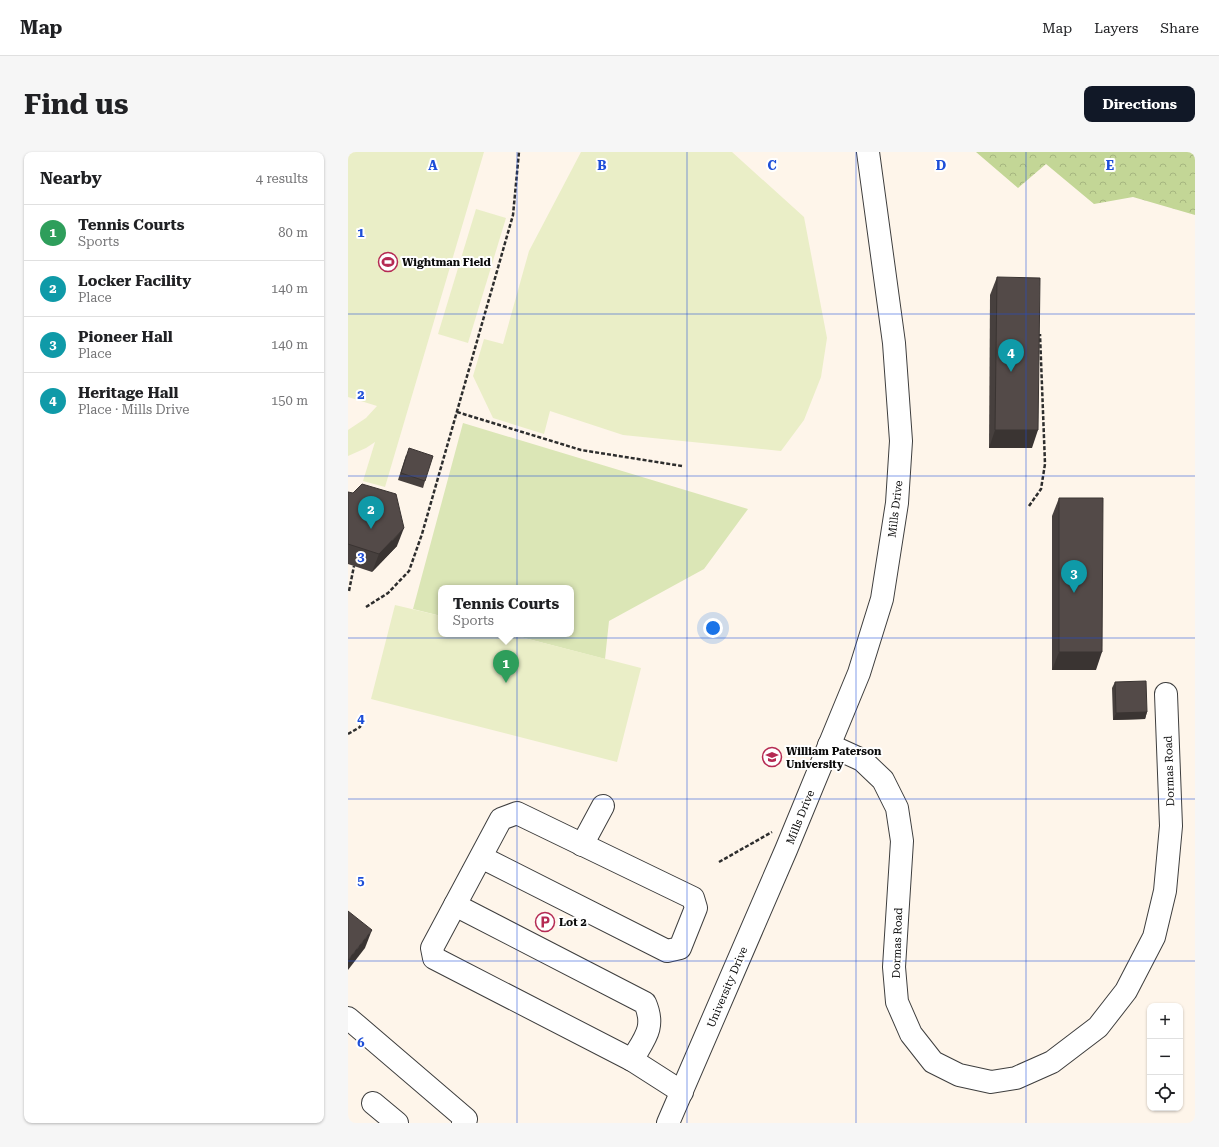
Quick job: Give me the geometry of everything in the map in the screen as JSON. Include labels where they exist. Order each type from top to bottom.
[{"type":"street","name":"Mills Drive","points":[[786,850],[859,673],[882,599],[897,504],[901,441],[894,343],[868,152]]},
{"type":"street","name":"Dormas Road","points":[[829,745],[862,760],[883,780],[898,808],[902,841],[894,967],[898,1002],[911,1034],[933,1062],[959,1075],[991,1082],[1016,1078],[1052,1062],[1098,1027],[1126,992],[1154,937],[1165,891],[1171,826],[1166,694]]},
{"type":"street","points":[[582,845],[603,806]]},
{"type":"street","points":[[481,857],[667,952],[680,948],[696,908],[693,898],[517,813],[501,819],[432,948],[434,958],[632,1060],[682,1092]]},
{"type":"street","name":"University Drive","points":[[668,1123],[786,850]]},
{"type":"street","points":[[455,905],[646,1003],[650,1013],[650,1027],[632,1060]]},
{"type":"street","points":[[348,1018],[466,1119],[463,1123]]},
{"type":"street","points":[[373,1103],[397,1123]]},
{"type":"path","points":[[366,607],[388,593],[409,571],[422,534],[513,215],[519,152]]},
{"type":"path","points":[[1028,506],[1041,490],[1045,464],[1040,334]]},
{"type":"path","points":[[457,412],[581,450],[682,466]]},
{"type":"path","points":[[349,591],[354,566]]},
{"type":"path","points":[[348,734],[360,727],[362,715]]},
{"type":"path","points":[[718,862],[800,817]]},
{"type":"green space","name":"Wightman Field","points":[[348,152],[484,152],[385,487],[363,481],[375,442],[348,456],[348,430],[366,418],[377,406],[348,397]]},
{"type":"green space","points":[[581,152],[732,152],[804,217],[827,338],[821,377],[804,420],[781,451],[623,435],[550,411],[544,434],[493,418],[473,376],[484,339],[503,344],[529,251]]},
{"type":"green space","points":[[976,152],[1195,152],[1195,215],[1133,197],[1094,204],[1046,164],[1018,188]]},
{"type":"green space","points":[[476,209],[506,218],[468,343],[438,334]]},
{"type":"green space","points":[[463,423],[748,509],[704,569],[609,621],[605,659],[521,637],[574,637],[574,585],[438,585],[438,615],[413,609]]},
{"type":"green space","points":[[395,605],[438,615],[438,637],[521,637],[641,668],[617,762],[371,699]]},
{"type":"building","points":[[997,277],[1040,278],[1038,430],[995,430]]},
{"type":"building","points":[[409,448],[433,456],[425,481],[401,473]]},
{"type":"building","points":[[362,484],[396,494],[404,528],[379,554],[348,544],[348,492],[353,493]]},
{"type":"building","points":[[1059,498],[1103,498],[1102,652],[1059,652]]},
{"type":"building","points":[[1146,681],[1147,712],[1116,713],[1115,682]]},
{"type":"building","points":[[348,911],[372,930],[348,960]]},
{"type":"place","name":"Wightman Field","points":[[388,262]]},
{"type":"place","name":"Heritage Hall","points":[[1011,372]]},
{"type":"place","name":"Locker Facility","points":[[371,529]]},
{"type":"place","name":"Pioneer Hall","points":[[1074,593]]},
{"type":"place","name":"Tennis Courts","points":[[506,683]]},
{"type":"place","name":"William Paterson University","points":[[772,757]]},
{"type":"place","name":"Lot 2","points":[[545,922]]}]
